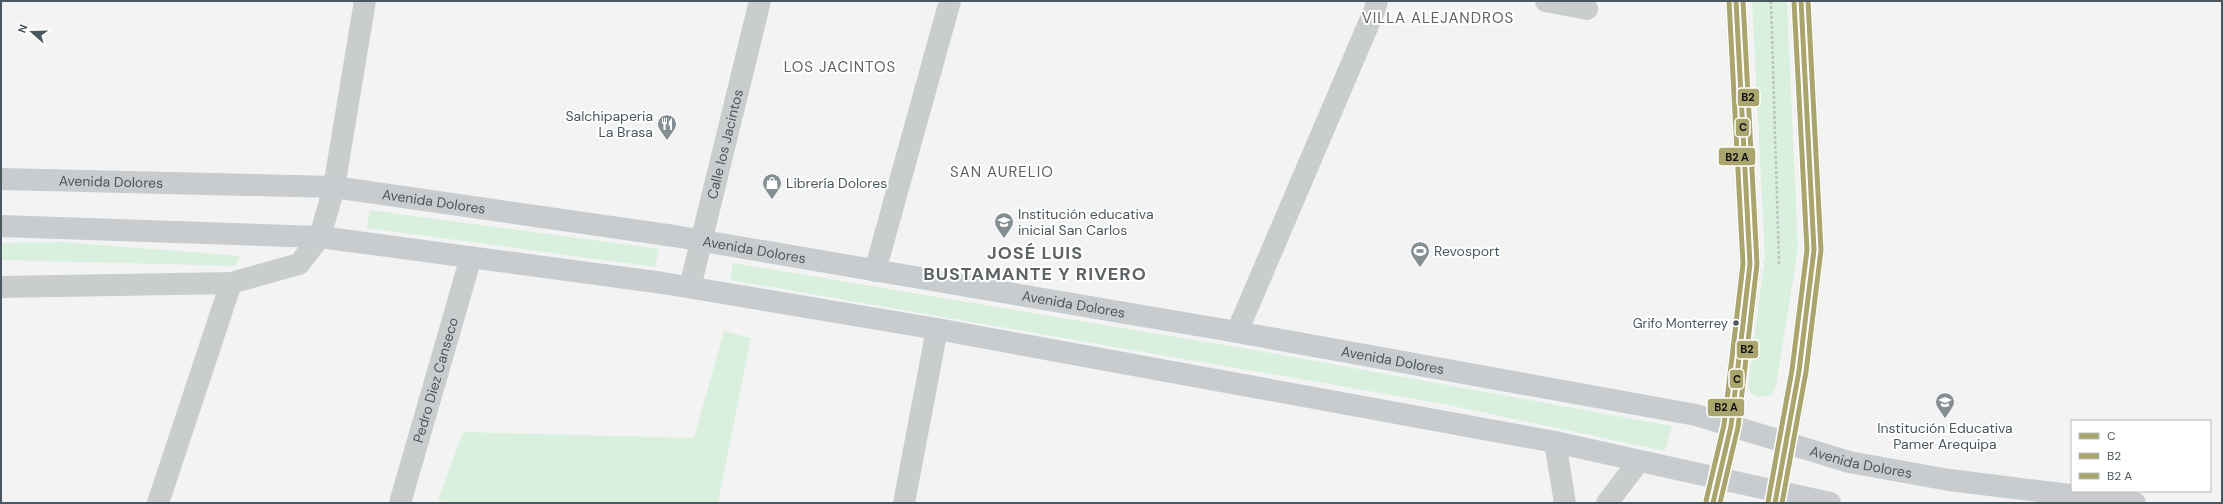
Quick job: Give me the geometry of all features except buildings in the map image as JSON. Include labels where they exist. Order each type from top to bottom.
[{"type":"main road","points":[[1713,503],[1731,426],[1750,264],[1736,1]]},
{"type":"main road","points":[[1776,497],[1798,371],[1814,250],[1801,1]]},
{"type":"main road","name":"Avenida Dolores","points":[[1,179],[334,187],[700,241],[1237,332],[1696,415],[1849,462],[1949,480],[2135,503]]},
{"type":"main road","points":[[1,226],[320,237],[690,287],[937,329],[1555,442],[1719,477],[1776,497],[1830,503]]},
{"type":"street","points":[[1,287],[231,284],[299,264],[320,237],[334,187],[365,1]]},
{"type":"street","name":"Calle los Jacintos","points":[[690,287],[700,241],[760,1]]},
{"type":"street","points":[[875,271],[950,1]]},
{"type":"street","points":[[1237,332],[1376,9],[1377,1]]},
{"type":"street","points":[[1546,1],[1587,9]]},
{"type":"street","name":"Pedro Diez Canseco","points":[[401,503],[471,257]]},
{"type":"street","points":[[158,503],[231,284]]},
{"type":"street","points":[[904,503],[937,329]]},
{"type":"street","points":[[1555,442],[1565,503]]},
{"type":"street","points":[[1607,503],[1639,461]]},
{"type":"green space","points":[[1752,1],[1787,1],[1798,249],[1776,386],[1772,395],[1760,397],[1750,393],[1748,385],[1765,257]]},
{"type":"green space","points":[[370,210],[659,249],[655,267],[367,228]]},
{"type":"green space","points":[[63,242],[240,256],[236,266],[1,260],[1,243]]},
{"type":"green space","points":[[733,263],[1260,351],[1672,426],[1665,451],[1444,404],[730,280]]},
{"type":"green space","points":[[724,331],[751,338],[718,503],[456,503],[438,500],[463,432],[694,438]]},
{"type":"transit line","points":[[1706,501],[1724,425],[1743,264],[1729,1]]},
{"type":"transit line","name":"C","points":[[1713,503],[1731,426],[1750,264],[1736,1]]},
{"type":"transit line","name":"B2","points":[[1720,503],[1738,427],[1757,264],[1743,1]]},
{"type":"transit line","points":[[1768,502],[1792,370],[1807,250],[1794,1]]},
{"type":"transit line","name":"C","points":[[1775,503],[1799,371],[1814,250],[1801,1]]},
{"type":"transit line","name":"B2","points":[[1782,503],[1806,372],[1821,250],[1808,1]]},
{"type":"place","name":"Salchipaperia La Brasa","points":[[667,141]]},
{"type":"place","name":"Librería Dolores","points":[[772,200]]},
{"type":"place","name":"Institución educativa inicial San Carlos","points":[[1004,239]]},
{"type":"place","name":"Revosport","points":[[1420,268]]},
{"type":"place","name":"Grifo Monterrey","points":[[1736,323]]},
{"type":"place","name":"Institución Educativa Pamer Arequipa","points":[[1945,419]]},
{"type":"district","name":"VILLA ALEJANDROS","points":[[1438,18]]},
{"type":"district","name":"LOS JACINTOS","points":[[840,67]]},
{"type":"district","name":"SAN AURELIO","points":[[1002,172]]},
{"type":"district","name":"JOSÉ LUIS BUSTAMANTE Y RIVERO","points":[[1035,263]]}]
